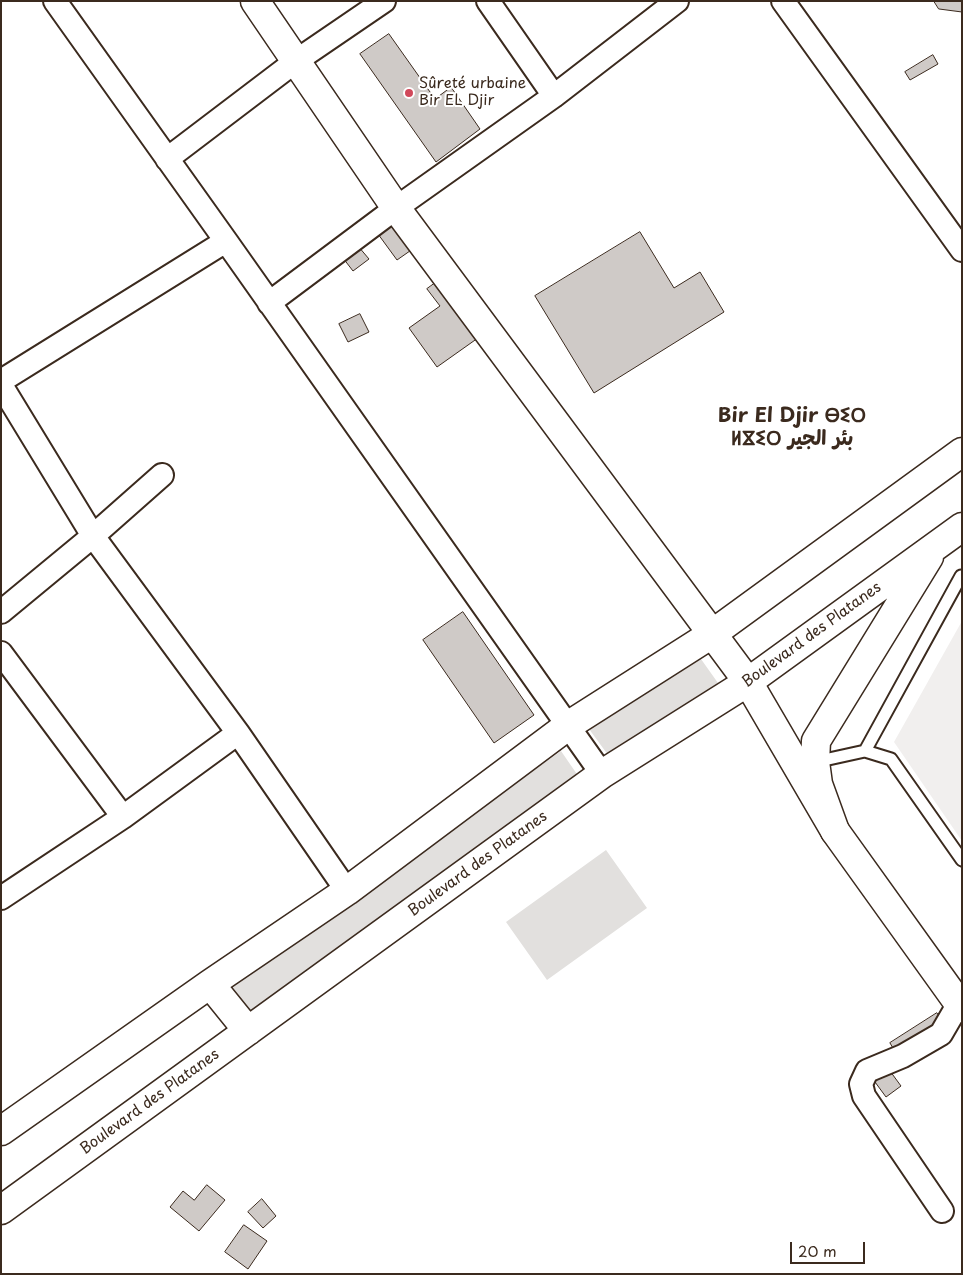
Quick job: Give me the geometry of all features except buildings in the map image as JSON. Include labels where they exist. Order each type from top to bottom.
[{"type":"main road","points":[[255,1],[396,208],[748,682],[835,831],[960,1005]]},
{"type":"main road","points":[[1,1131],[210,984],[347,891],[569,725],[712,634],[962,452]]},
{"type":"main road","name":"Boulevard des Platanes","points":[[1,1210],[602,774],[748,682],[962,527]]},
{"type":"main road","points":[[835,831],[818,784],[815,762],[816,741],[936,546]]},
{"type":"main road","points":[[210,984],[248,1031]]},
{"type":"street","points":[[55,1],[602,774]]},
{"type":"street","points":[[167,159],[296,60],[384,1]]},
{"type":"street","points":[[488,1],[554,96]]},
{"type":"street","points":[[269,303],[396,208],[554,96],[677,1]]},
{"type":"street","points":[[783,1],[962,250]]},
{"type":"street","points":[[226,241],[1,383],[93,536],[238,733],[347,891]]},
{"type":"street","points":[[1,612],[93,536],[162,475]]},
{"type":"street","points":[[1,653],[122,817]]},
{"type":"street","points":[[2,895],[122,817],[238,733]]},
{"type":"street","points":[[942,1211],[864,1096],[861,1084],[867,1071],[903,1056],[940,1034],[960,1005]]},
{"type":"lane","points":[[865,751],[960,576]]},
{"type":"lane","points":[[815,762],[865,751],[892,758],[962,860]]},
{"type":"shaded area","points":[[962,621],[962,841],[894,742]]},
{"type":"shaded area","points":[[696,652],[718,683],[611,759],[589,729]]},
{"type":"shaded area","points":[[561,751],[581,780],[248,1015],[228,987]]},
{"type":"shaded area","points":[[606,850],[647,908],[547,980],[506,922]]},
{"type":"place","name":"Sûreté urbaine Bir EL Djir","points":[[409,93]]},
{"type":"district","name":"Bir El Djir ⴱⵉⵔ ⵍⴵⵉⵔ بئر الجير","points":[[792,428]]}]
